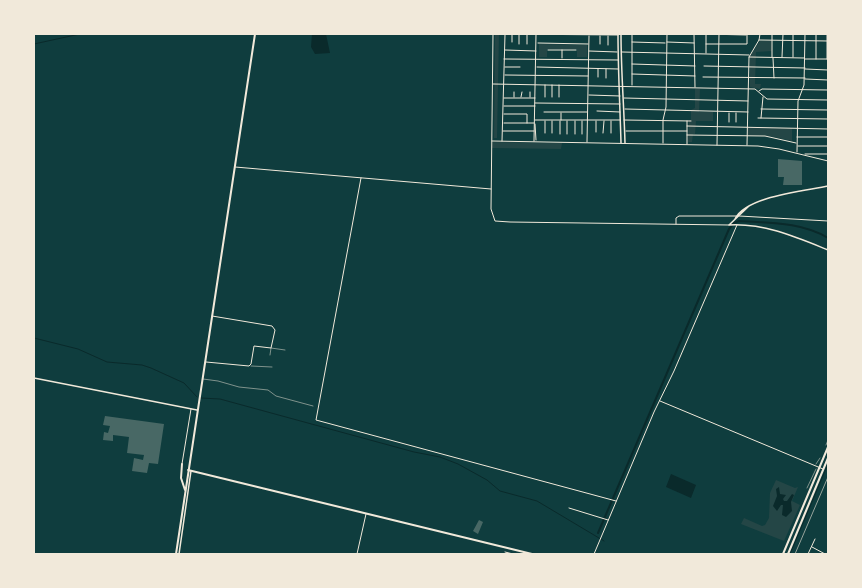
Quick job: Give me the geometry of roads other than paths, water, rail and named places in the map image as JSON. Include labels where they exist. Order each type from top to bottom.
[{"type":"main road","points":[[176,554],[185,490],[190,470],[204,362],[255,34]]},
{"type":"main road","points":[[783,554],[828,447]]},
{"type":"main road","points":[[788,554],[828,458]]},
{"type":"main road","points":[[182,464],[181,478],[185,490]]},
{"type":"main road","points":[[190,470],[532,554]]},
{"type":"street","points":[[493,34],[491,212],[496,222],[757,226],[783,232],[828,250]]},
{"type":"street","points":[[502,141],[504,106],[504,34],[618,35],[621,143]]},
{"type":"street","points":[[512,34],[512,42]]},
{"type":"street","points":[[519,34],[519,44]]},
{"type":"street","points":[[527,34],[527,44]]},
{"type":"street","points":[[536,34],[536,142]]},
{"type":"street","points":[[621,34],[621,74],[624,98],[625,143]]},
{"type":"street","points":[[632,34],[632,87]]},
{"type":"street","points":[[663,143],[663,120],[666,110],[667,34]]},
{"type":"street","points":[[694,34],[695,88]]},
{"type":"street","points":[[706,44],[747,44],[747,34],[706,34],[706,44],[706,54]]},
{"type":"street","points":[[717,145],[719,34]]},
{"type":"street","points":[[747,146],[749,56],[759,40],[760,34]]},
{"type":"street","points":[[772,34],[774,78]]},
{"type":"street","points":[[782,58],[783,34]]},
{"type":"street","points":[[793,34],[793,58]]},
{"type":"street","points":[[797,153],[799,99],[803,90],[805,69],[805,34]]},
{"type":"street","points":[[816,34],[816,59]]},
{"type":"street","points":[[621,52],[827,59],[827,34]]},
{"type":"street","points":[[587,142],[589,35]]},
{"type":"street","points":[[600,35],[600,44]]},
{"type":"street","points":[[608,35],[608,45]]},
{"type":"street","points":[[759,40],[828,41]]},
{"type":"street","points":[[632,42],[694,43]]},
{"type":"street","points":[[536,43],[589,44]]},
{"type":"street","points":[[504,50],[536,51]]},
{"type":"street","points":[[548,50],[576,50]]},
{"type":"street","points":[[562,50],[562,59]]},
{"type":"street","points":[[589,51],[618,52]]},
{"type":"street","points":[[504,58],[618,60]]},
{"type":"street","points":[[632,64],[695,66]]},
{"type":"street","points":[[704,66],[828,70]]},
{"type":"street","points":[[504,67],[520,67]]},
{"type":"street","points":[[536,67],[618,69]]},
{"type":"street","points":[[598,68],[598,77]]},
{"type":"street","points":[[606,68],[606,78]]},
{"type":"street","points":[[632,74],[695,76]]},
{"type":"street","points":[[504,75],[588,76]]},
{"type":"street","points":[[703,77],[828,80]]},
{"type":"street","points":[[492,84],[755,89],[767,99],[828,100]]},
{"type":"street","points":[[545,85],[545,97]]},
{"type":"street","points":[[552,85],[552,97]]},
{"type":"street","points":[[559,85],[559,97]]},
{"type":"street","points":[[759,92],[761,89],[828,90]]},
{"type":"street","points":[[514,92],[514,98]]},
{"type":"street","points":[[521,98],[522,92]]},
{"type":"street","points":[[530,92],[530,98]]},
{"type":"street","points":[[588,96],[620,96]]},
{"type":"street","points":[[764,97],[759,118],[828,119]]},
{"type":"street","points":[[504,98],[536,98]]},
{"type":"street","points":[[624,98],[748,101]]},
{"type":"street","points":[[535,104],[620,104]]},
{"type":"street","points":[[504,106],[535,106]]},
{"type":"street","points":[[624,109],[748,112]]},
{"type":"street","points":[[760,109],[828,110]]},
{"type":"street","points":[[544,112],[588,112]]},
{"type":"street","points":[[560,134],[561,112]]},
{"type":"street","points":[[597,112],[620,112]]},
{"type":"street","points":[[729,112],[729,122]]},
{"type":"street","points":[[736,112],[736,122]]},
{"type":"street","points":[[503,114],[527,114],[527,123]]},
{"type":"street","points":[[535,120],[621,120]]},
{"type":"street","points":[[545,120],[545,133]]},
{"type":"street","points":[[552,120],[552,133]]},
{"type":"street","points":[[567,134],[568,120]]},
{"type":"street","points":[[596,120],[596,132]]},
{"type":"street","points":[[603,133],[604,120]]},
{"type":"street","points":[[611,120],[611,133]]},
{"type":"street","points":[[624,120],[691,121]]},
{"type":"street","points":[[575,121],[575,134]]},
{"type":"street","points":[[582,121],[582,134]]},
{"type":"street","points":[[687,121],[687,144]]},
{"type":"street","points":[[503,122],[535,123]]},
{"type":"street","points":[[534,142],[535,123]]},
{"type":"street","points":[[687,126],[828,128]]},
{"type":"street","points":[[502,131],[534,131]]},
{"type":"street","points":[[625,131],[687,131]]},
{"type":"street","points":[[687,135],[765,136],[797,143]]},
{"type":"street","points":[[797,137],[828,137]]},
{"type":"street","points":[[492,141],[663,143],[767,147],[828,160]]},
{"type":"street","points":[[797,146],[828,146]]},
{"type":"street","points":[[804,155],[828,154]]},
{"type":"street","points":[[234,167],[491,188]]},
{"type":"street","points":[[361,178],[316,420],[616,501]]},
{"type":"street","points":[[735,219],[736,216],[750,205],[759,201],[828,186]]},
{"type":"street","points":[[730,225],[750,205]]},
{"type":"street","points":[[676,224],[676,218],[679,216],[740,216],[828,221]]},
{"type":"street","points":[[594,554],[601,541],[616,501],[737,225]]},
{"type":"street","points":[[204,362],[250,366],[254,345],[271,348],[275,330],[273,327],[211,316]]},
{"type":"street","points":[[34,378],[197,410]]},
{"type":"street","points":[[660,400],[823,469]]},
{"type":"street","points":[[182,464],[191,409]]},
{"type":"street","points":[[179,554],[190,470]]},
{"type":"street","points":[[569,508],[608,520]]},
{"type":"street","points":[[357,554],[366,513]]},
{"type":"street","points":[[808,554],[815,539]]},
{"type":"street","points":[[811,547],[825,554]]},
{"type":"street","points":[[505,552],[513,554]]},
{"type":"lane","points":[[270,355],[271,348],[285,350]]},
{"type":"lane","points":[[250,366],[272,367]]},
{"type":"lane","points":[[202,379],[218,381],[239,387],[268,390],[276,396],[313,406]]},
{"type":"waterway","points":[[34,44],[80,34]]},
{"type":"waterway","points":[[598,533],[729,229],[734,223],[739,221],[785,224],[807,229],[828,238]]},
{"type":"waterway","points":[[34,338],[78,349],[107,362],[142,365],[151,368],[184,383],[197,397]]},
{"type":"waterway","points":[[201,398],[220,399],[414,452],[440,457],[458,464],[487,480],[500,491],[537,501],[604,541]]},
{"type":"waterway","points":[[790,554],[828,464]]},
{"type":"railway","points":[[795,554],[828,477]]}]
